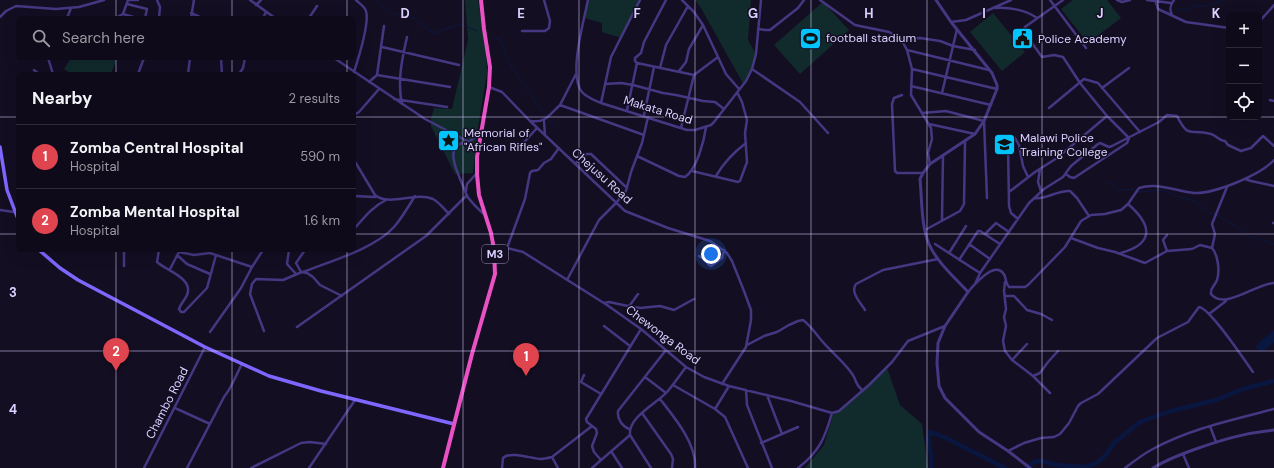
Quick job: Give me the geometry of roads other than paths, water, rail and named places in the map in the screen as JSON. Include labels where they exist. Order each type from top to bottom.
[{"type":"highway","name":"M3","points":[[443,468],[472,354],[493,282],[495,265],[491,233],[479,195],[477,174],[477,157],[489,87],[490,61],[485,37],[481,0]]},
{"type":"main road","points":[[0,147],[6,190],[16,216]]},
{"type":"main road","points":[[42,252],[60,268],[78,280],[205,347],[269,376],[291,384],[454,424]]},
{"type":"street","points":[[0,17],[6,11],[16,6],[56,9],[71,8],[104,0]]},
{"type":"street","points":[[119,16],[123,14],[128,0],[138,0]]},
{"type":"street","points":[[157,0],[160,7],[159,16]]},
{"type":"street","points":[[191,16],[194,0]]},
{"type":"street","points":[[250,0],[272,16]]},
{"type":"street","points":[[256,5],[261,0]]},
{"type":"street","points":[[340,60],[354,72],[365,29],[367,13],[356,0]]},
{"type":"street","points":[[522,31],[545,31],[549,28],[550,21],[544,0]]},
{"type":"street","name":"Makata Road","points":[[588,0],[576,61],[578,86],[582,93],[601,102],[648,116],[690,131],[706,127],[714,122],[746,81],[752,69],[756,54],[761,0]]},
{"type":"street","points":[[601,102],[611,57],[640,0]]},
{"type":"street","points":[[627,110],[637,63],[635,58],[641,53],[644,42],[666,0]]},
{"type":"street","points":[[682,0],[703,25],[726,74],[738,91],[747,116],[747,162],[740,181],[738,182],[692,171]]},
{"type":"street","points":[[758,29],[770,30],[798,8],[804,0]]},
{"type":"street","points":[[820,0],[855,25],[889,32],[901,39],[907,50],[912,69],[910,92],[912,99],[929,124],[930,128],[932,139],[928,153],[930,164]]},
{"type":"street","points":[[936,0],[951,22],[992,73],[997,85],[997,89],[984,121],[975,134],[930,164],[920,179],[925,230],[928,244],[938,258],[968,292]]},
{"type":"street","points":[[951,22],[966,20],[1011,0]]},
{"type":"street","points":[[1050,0],[1086,48]]},
{"type":"street","points":[[1063,0],[1025,27],[1024,32],[1042,57],[1054,55],[1063,57],[1080,83],[1107,116],[1129,138]]},
{"type":"street","points":[[1117,0],[1122,2],[1130,0]]},
{"type":"street","points":[[1147,0],[1171,3]]},
{"type":"street","points":[[1172,16],[1170,10],[1171,3],[1174,0]]},
{"type":"street","points":[[1156,2],[1158,9],[1186,22],[1226,28]]},
{"type":"street","points":[[127,4],[147,9],[146,16]]},
{"type":"street","points":[[1262,19],[1274,5]]},
{"type":"street","points":[[310,16],[317,6]]},
{"type":"street","points":[[660,68],[665,47],[688,6]]},
{"type":"street","points":[[68,16],[71,8]]},
{"type":"street","points":[[993,8],[1009,8],[1037,18]]},
{"type":"street","points":[[264,16],[266,12]]},
{"type":"street","points":[[192,13],[198,16]]},
{"type":"street","points":[[123,14],[130,16]]},
{"type":"street","points":[[679,71],[686,61],[689,49],[703,25]]},
{"type":"street","points":[[369,82],[377,75],[384,26]]},
{"type":"street","points":[[942,93],[957,28]]},
{"type":"street","points":[[402,104],[400,79],[407,37]]},
{"type":"street","points":[[901,39],[920,38],[940,41],[953,46],[975,50]]},
{"type":"street","points":[[382,47],[460,65]]},
{"type":"street","points":[[907,50],[989,70]]},
{"type":"street","points":[[681,128],[694,75],[718,57]]},
{"type":"street","points":[[49,60],[53,72]]},
{"type":"street","points":[[139,72],[143,60]]},
{"type":"street","points":[[188,72],[190,60]]},
{"type":"street","points":[[221,60],[222,72]]},
{"type":"street","points":[[240,72],[245,60]]},
{"type":"street","points":[[637,63],[694,75]]},
{"type":"street","points":[[644,115],[654,67]]},
{"type":"street","points":[[1102,88],[1129,68]]},
{"type":"street","points":[[752,69],[800,102],[828,133]]},
{"type":"street","points":[[912,69],[997,89]]},
{"type":"street","points":[[356,73],[425,119],[469,142]]},
{"type":"street","points":[[530,121],[544,121],[560,105],[576,73]]},
{"type":"street","points":[[377,75],[450,87]]},
{"type":"street","points":[[1049,108],[1084,79],[1087,79],[1098,83],[1140,132]]},
{"type":"street","points":[[605,84],[621,83],[650,88],[663,93],[676,94],[688,98],[715,102],[724,109]]},
{"type":"street","points":[[911,86],[991,105]]},
{"type":"street","name":"Chejusu Road","points":[[489,87],[502,92],[575,164],[616,203],[628,212],[668,228],[703,238],[724,250],[732,261],[751,314],[747,345]]},
{"type":"street","points":[[356,114],[379,89]]},
{"type":"street","points":[[902,95],[894,98],[892,104],[895,171],[897,173],[923,173]]},
{"type":"street","points":[[394,98],[447,107]]},
{"type":"street","points":[[560,105],[644,135]]},
{"type":"street","points":[[922,113],[946,111],[984,121]]},
{"type":"street","points":[[975,284],[980,273],[1034,198],[1066,174],[1071,166],[1098,144],[1110,147],[1159,122],[1167,115],[1178,116],[1186,130],[1214,134],[1221,140],[1225,141],[1228,145],[1241,152],[1251,148],[1263,136],[1274,146]]},
{"type":"street","points":[[567,280],[597,223],[625,193],[644,135],[648,116]]},
{"type":"street","points":[[1009,192],[1028,177],[1058,158],[1107,116]]},
{"type":"street","points":[[544,121],[545,135]]},
{"type":"street","points":[[984,121],[987,198]]},
{"type":"street","points":[[929,124],[975,134]]},
{"type":"street","points":[[637,156],[682,177],[688,175],[692,171],[706,127]]},
{"type":"street","points":[[482,128],[469,142],[457,145],[454,150],[454,164],[467,195],[475,206],[484,214]]},
{"type":"street","points":[[518,149],[538,128]]},
{"type":"street","points":[[1016,138],[1019,145],[1023,166],[1028,177]]},
{"type":"street","points":[[1066,174],[1074,178],[1127,143],[1129,138]]},
{"type":"street","points":[[925,230],[960,211],[964,204],[965,142]]},
{"type":"street","points":[[716,176],[725,163],[746,143]]},
{"type":"street","points":[[1008,143],[1010,213],[1018,219]]},
{"type":"street","points":[[507,248],[526,199],[530,172],[538,170],[559,148]]},
{"type":"street","points":[[575,164],[586,154],[591,154],[627,188]]},
{"type":"street","points":[[942,220],[943,155]]},
{"type":"street","points":[[1005,282],[1012,287],[1025,287],[1028,285],[1065,247],[1079,223],[1094,214],[1116,212],[1121,210],[1128,204],[1137,189],[1148,186],[1164,187],[1199,193],[1227,187],[1269,165],[1274,160]]},
{"type":"street","points":[[356,163],[377,197]]},
{"type":"street","points":[[1040,169],[1038,182],[1042,191]]},
{"type":"street","points":[[466,191],[467,184],[477,174]]},
{"type":"street","points":[[1245,178],[1251,182],[1274,186]]},
{"type":"street","points":[[1227,187],[1212,224],[1215,232],[1212,248],[1217,256],[1218,277],[1211,289],[1211,293],[1216,299],[1227,300]]},
{"type":"street","points":[[1034,198],[1040,199],[1056,192],[1070,191],[1077,198],[1089,216]]},
{"type":"street","points":[[356,196],[364,195],[386,200]]},
{"type":"street","points":[[298,327],[426,236],[467,195]]},
{"type":"street","points":[[356,228],[369,212],[378,204],[386,200],[415,196],[433,199],[449,214]]},
{"type":"street","points":[[356,252],[389,232],[399,221],[415,196]]},
{"type":"street","points":[[1121,254],[1133,250],[1140,244],[1146,234],[1145,224],[1128,204]]},
{"type":"street","points":[[0,210],[14,212]]},
{"type":"street","points":[[985,234],[996,223],[1009,232]]},
{"type":"street","points":[[949,253],[966,226]]},
{"type":"street","points":[[959,260],[978,231],[1000,244]]},
{"type":"street","points":[[1167,235],[1163,240],[1168,251]]},
{"type":"street","points":[[1071,238],[1098,248],[1146,262],[1168,251],[1192,249],[1200,245],[1212,248]]},
{"type":"street","points":[[935,244],[980,273]]},
{"type":"street","points":[[969,244],[990,259]]},
{"type":"street","name":"Chewonga Road","points":[[494,249],[507,248],[523,252],[604,303],[641,329],[686,367],[722,384],[832,413]]},
{"type":"street","points":[[700,256],[711,266],[722,258],[724,255],[724,250]]},
{"type":"street","points":[[124,252],[124,266]]},
{"type":"street","points":[[159,252],[157,262],[177,274],[188,287],[188,294],[179,309],[181,312],[184,312],[206,288],[216,255]]},
{"type":"street","points":[[170,269],[179,252]]},
{"type":"street","points":[[179,252],[194,256],[207,253],[252,267]]},
{"type":"street","points":[[179,252],[187,264],[210,274]]},
{"type":"street","points":[[210,332],[241,288],[262,252]]},
{"type":"street","points":[[290,252],[287,264],[296,274]]},
{"type":"street","points":[[304,252],[296,263],[302,272],[308,273],[320,285],[342,296]]},
{"type":"street","points":[[264,331],[260,322],[258,311],[250,297],[252,284],[258,278],[283,280],[355,252]]},
{"type":"street","points":[[864,310],[854,292],[854,286],[856,284],[883,270],[938,258]]},
{"type":"street","points":[[1030,468],[1008,451],[978,432],[943,394],[938,383],[938,343],[944,326],[968,292],[991,271],[1001,270],[1004,273],[1006,309],[1004,317],[1006,325],[1003,342],[1005,351],[1012,360],[1033,376],[1050,393]]},
{"type":"street","points":[[1209,314],[1218,305],[1227,300],[1262,285],[1274,283]]},
{"type":"street","points":[[628,306],[638,294]]},
{"type":"street","points":[[1005,296],[1013,295],[1027,310],[1041,314],[1052,320]]},
{"type":"street","points":[[604,303],[609,302],[640,308],[660,306],[674,310],[694,299]]},
{"type":"street","points":[[615,311],[620,305]]},
{"type":"street","points":[[1008,451],[1026,442],[1057,436],[1070,423],[1078,406],[1084,401],[1098,394],[1157,338],[1186,324],[1199,307],[1203,307],[1209,314],[1232,342],[1253,372]]},
{"type":"street","points":[[722,384],[747,345],[802,320],[812,327],[822,342],[837,356],[854,377],[857,385],[862,390]]},
{"type":"street","points":[[604,326],[630,346]]},
{"type":"street","points":[[798,468],[810,458],[819,447],[826,433],[832,413],[837,412],[892,362],[908,341],[944,326]]},
{"type":"street","points":[[601,460],[593,449],[593,444],[597,433],[596,429],[587,422],[586,419],[641,329]]},
{"type":"street","points":[[1012,360],[1027,344]]},
{"type":"street","name":"Chambo Road","points":[[144,468],[205,347]]},
{"type":"street","points":[[629,429],[622,423],[618,416],[618,411],[666,350]]},
{"type":"street","points":[[1033,376],[1040,373],[1058,351]]},
{"type":"street","points":[[187,468],[224,397],[231,388],[234,378],[242,364]]},
{"type":"street","points":[[651,468],[630,435],[629,429],[633,422],[642,413],[666,393],[686,367]]},
{"type":"street","points":[[584,375],[581,382],[601,394]]},
{"type":"street","points":[[645,377],[666,393]]},
{"type":"street","points":[[673,385],[721,413],[729,422],[748,468]]},
{"type":"street","points":[[715,409],[729,386]]},
{"type":"street","points":[[746,390],[747,405],[772,468]]},
{"type":"street","points":[[767,395],[782,434]]},
{"type":"street","points":[[660,399],[691,444],[694,451],[695,468]]},
{"type":"street","points":[[309,468],[356,400]]},
{"type":"street","points":[[175,408],[210,424]]},
{"type":"street","points":[[1126,468],[1150,451],[1173,439],[1210,426],[1274,409]]},
{"type":"street","points":[[642,413],[671,454],[673,459],[672,468]]},
{"type":"street","points":[[502,468],[503,458],[508,455],[540,459],[552,457],[592,426]]},
{"type":"street","points":[[1210,426],[1216,442]]},
{"type":"street","points":[[761,443],[798,427]]},
{"type":"street","points":[[1153,468],[1165,461],[1216,442],[1247,433],[1274,430]]},
{"type":"street","points":[[592,468],[630,435]]},
{"type":"street","points":[[251,468],[302,443],[310,442],[326,444]]},
{"type":"street","points":[[611,451],[622,468]]},
{"type":"street","points":[[1183,454],[1189,468]]},
{"type":"street","points":[[552,457],[558,468]]},
{"type":"water","points":[[1274,330],[1274,343],[1262,352],[1256,348],[1257,344]]},
{"type":"waterway","points":[[375,0],[392,13],[414,18],[427,29],[435,33],[460,24],[477,31]]},
{"type":"waterway","points":[[1176,9],[1184,10],[1198,5],[1206,6],[1224,0]]},
{"type":"waterway","points":[[492,37],[500,40],[512,68],[556,129]]},
{"type":"waterway","points":[[1107,182],[1112,183],[1119,190],[1130,189],[1138,192],[1162,190],[1179,197],[1195,201],[1208,212],[1217,215],[1236,226],[1248,236],[1274,244]]},
{"type":"waterway","points":[[1026,468],[1034,462],[1042,461],[1056,465],[1084,467],[1095,464],[1105,456],[1114,443],[1140,422],[1171,411],[1216,400],[1243,389],[1274,381]]},
{"type":"waterway","points":[[931,468],[931,455],[928,438],[930,432],[944,437],[1005,468]]},
{"type":"place","name":"football stadium","points":[[811,38]]},
{"type":"place","name":"Police Academy","points":[[1022,39]]},
{"type":"place","name":"Memorial of \"African Rifles\"","points":[[448,140]]},
{"type":"place","name":"Malawi Police Training College","points":[[1005,145]]},
{"type":"place","name":"Zomba Mental Hospital","points":[[116,371]]},
{"type":"place","name":"Zomba Central Hospital","points":[[526,376]]}]
